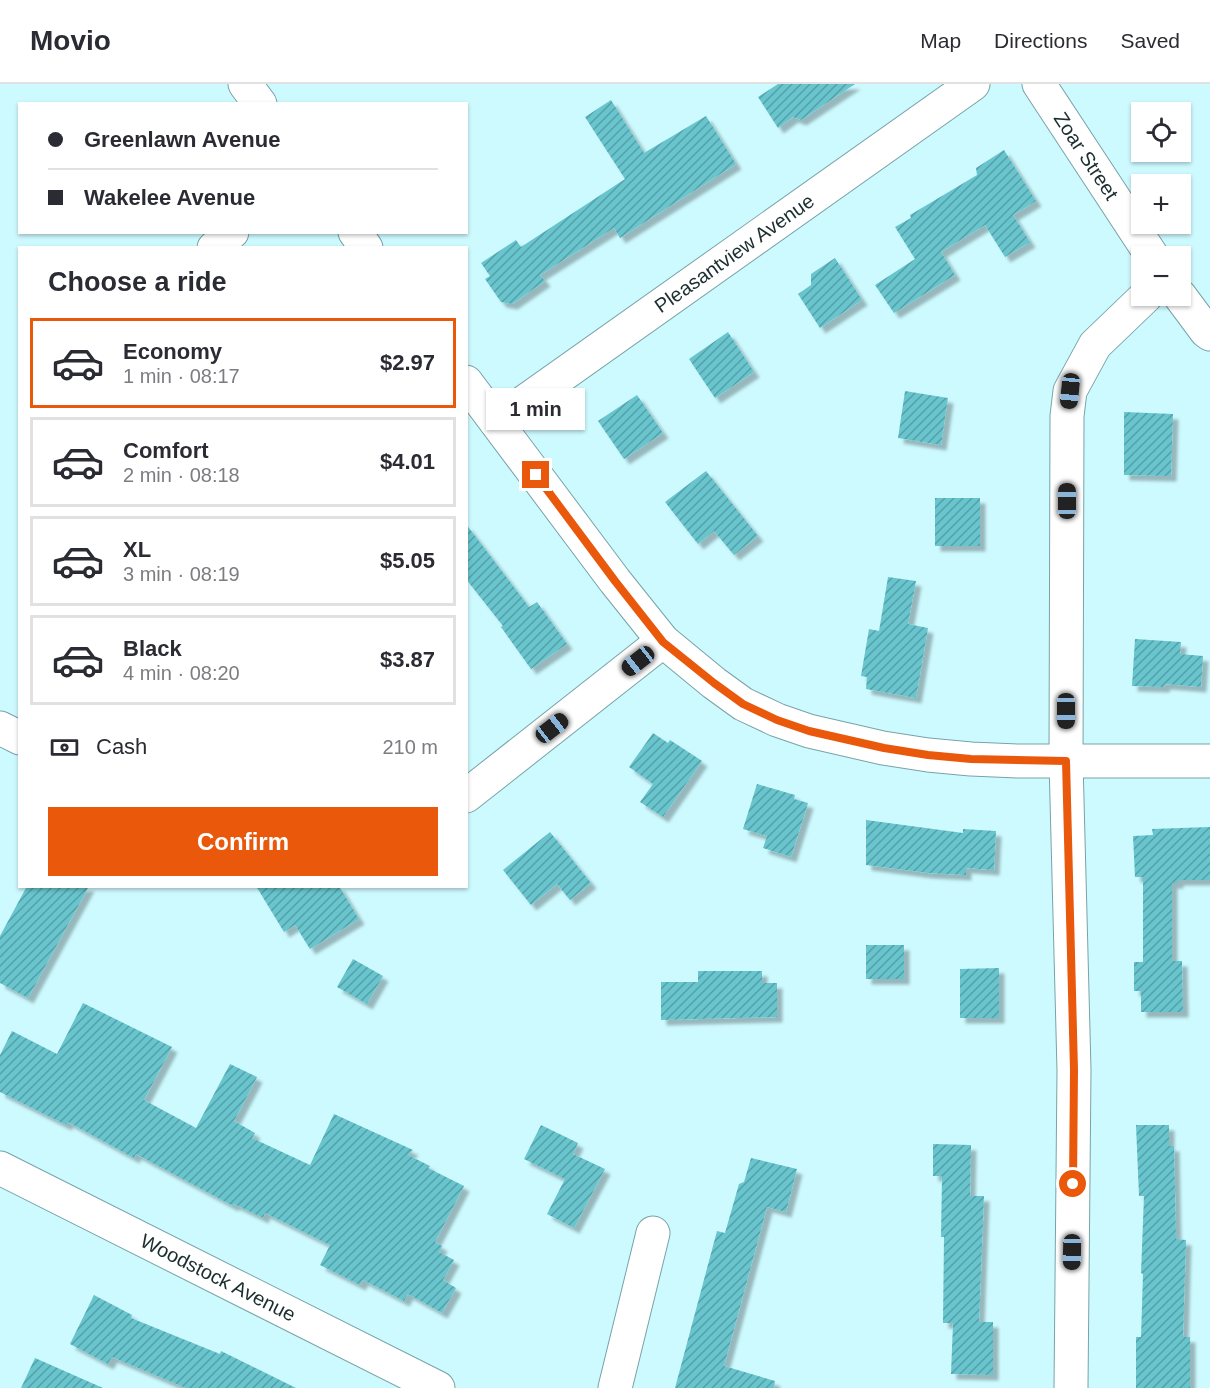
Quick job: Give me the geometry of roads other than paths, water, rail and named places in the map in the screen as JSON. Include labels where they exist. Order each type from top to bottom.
[{"type":"street","points":[[245,84],[258,102]]},
{"type":"street","name":"Pleasantview Avenue","points":[[496,423],[973,84]]},
{"type":"street","name":"Zoar Street","points":[[1039,84],[1145,246]]},
{"type":"street","points":[[216,246],[230,234]]},
{"type":"street","points":[[1071,1388],[1074,1070],[1066,761],[1067,428],[1070,391],[1095,345],[1136,306]]},
{"type":"street","points":[[1187,306],[1210,334]]},
{"type":"street","points":[[468,385],[663,642],[743,704],[777,720],[809,731],[884,748],[928,755],[971,759],[1210,761]]},
{"type":"street","points":[[468,794],[663,642]]},
{"type":"street","points":[[0,728],[18,737]]},
{"type":"street","name":"Woodstock Avenue","points":[[0,1168],[438,1388]]},
{"type":"street","points":[[615,1388],[653,1233]]}]
